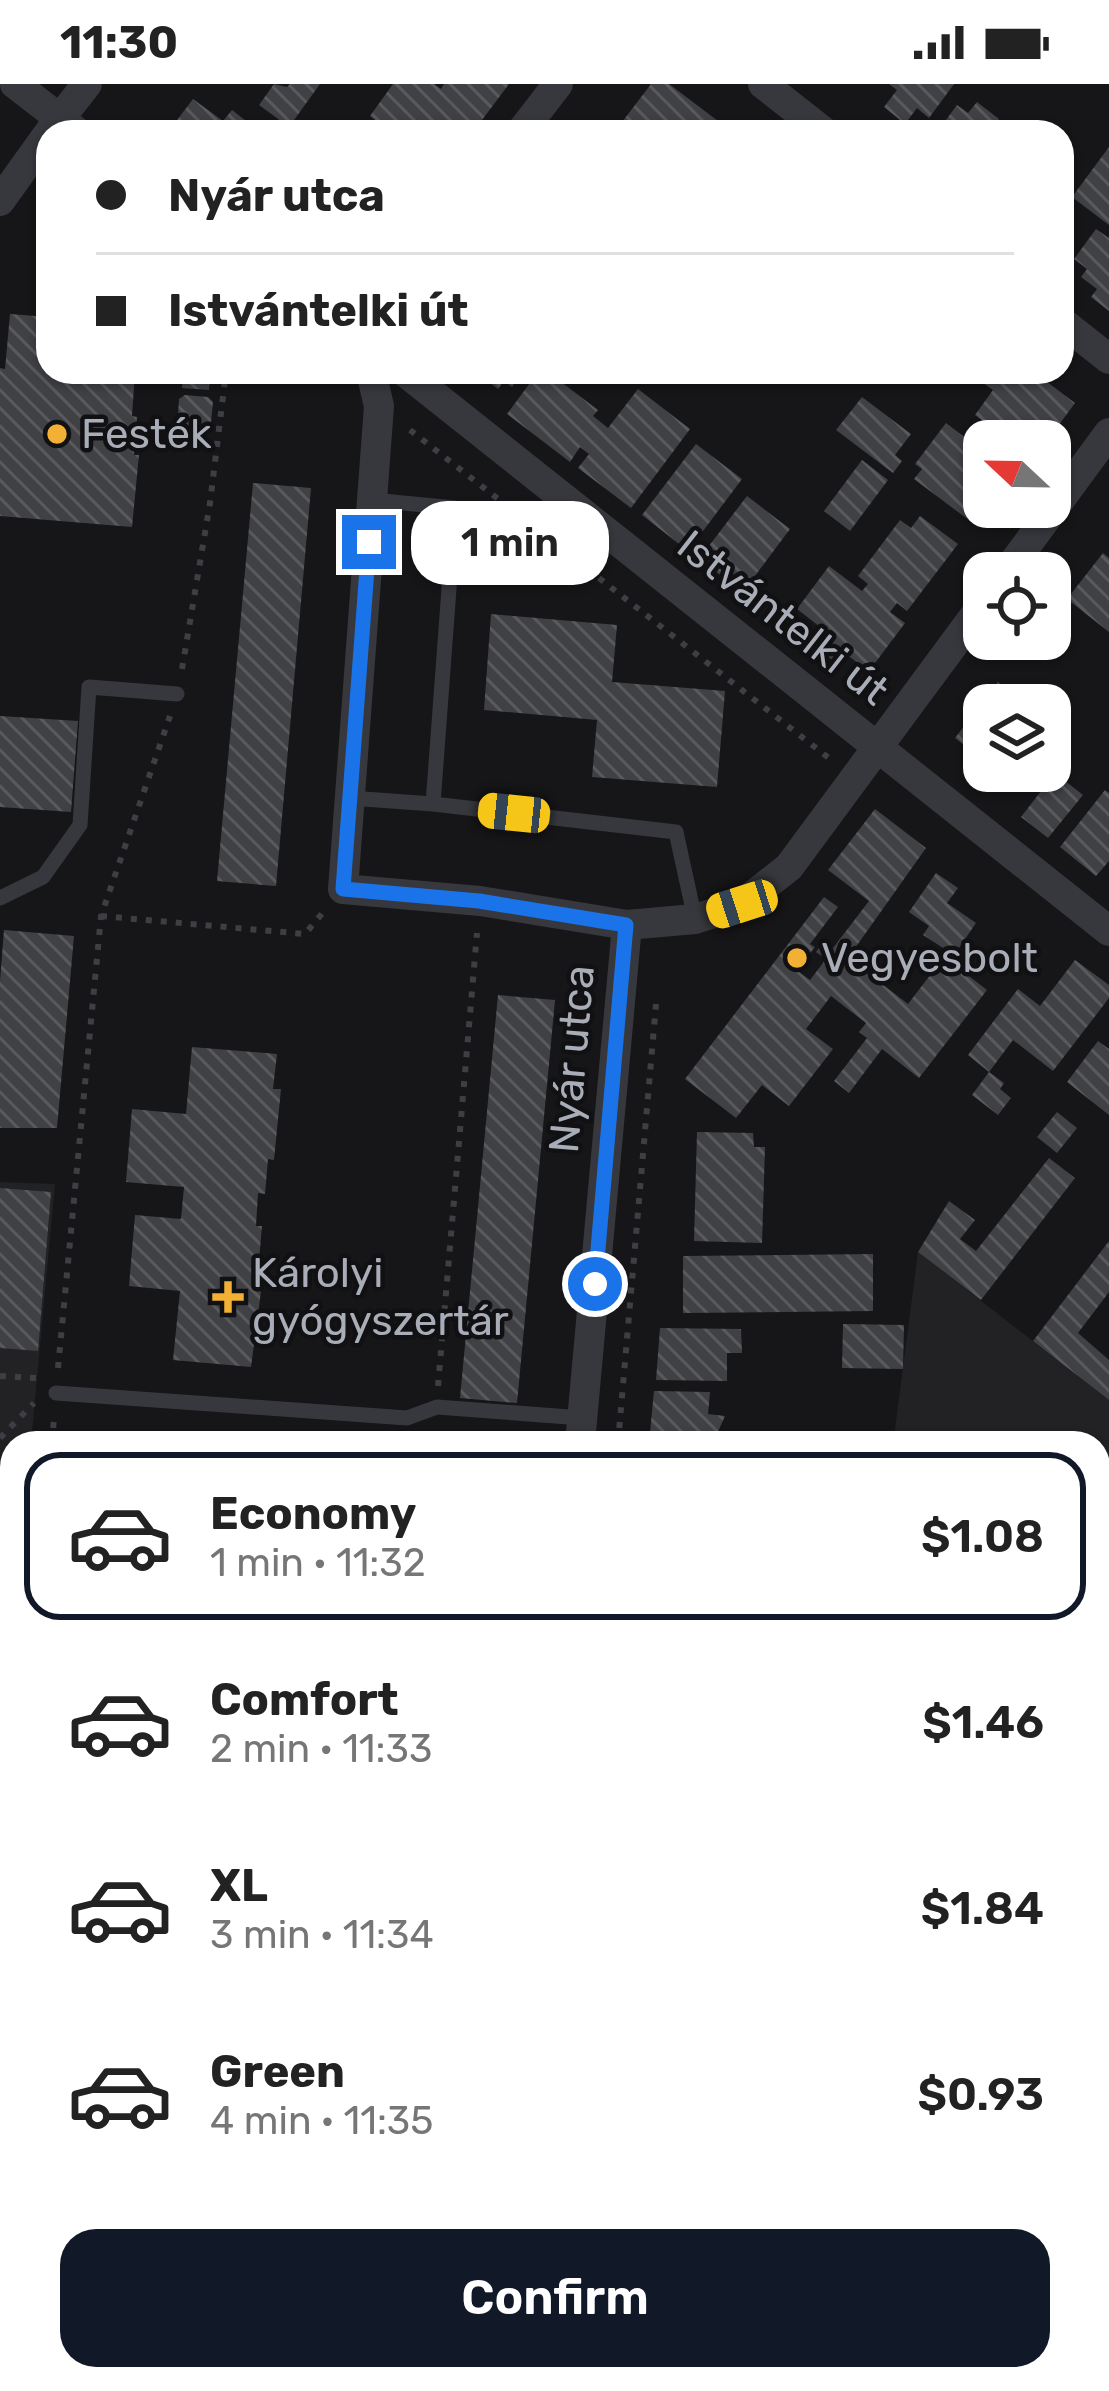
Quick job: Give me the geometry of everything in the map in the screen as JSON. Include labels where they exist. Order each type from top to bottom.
[{"type":"street","points":[[14,84],[50,120]]},
{"type":"street","points":[[65,120],[87,84]]},
{"type":"street","points":[[530,120],[558,84]]},
{"type":"street","points":[[763,84],[809,120]]},
{"type":"street","points":[[0,201],[36,157]]},
{"type":"street","points":[[1074,331],[1109,359]]},
{"type":"street","points":[[373,384],[379,406],[343,889],[479,901],[626,925]]},
{"type":"street","name":"Istvántelki út","points":[[419,384],[1109,931]]},
{"type":"street","points":[[1021,552],[1109,433]]},
{"type":"street","name":"Nyár utca","points":[[581,1431],[626,925],[695,919],[742,904],[789,867],[963,632]]},
{"type":"lane","points":[[372,500],[455,508],[433,804]]},
{"type":"lane","points":[[0,898],[43,878],[80,825],[89,686],[177,694]]},
{"type":"lane","points":[[350,798],[676,832],[695,919]]},
{"type":"lane","name":"Nyár utca","points":[[56,1386],[407,1418],[436,1408],[581,1431]]},
{"type":"path","points":[[53,1431],[101,916],[177,694],[210,503],[225,384]]},
{"type":"path","points":[[379,406],[857,780]]},
{"type":"path","points":[[101,916],[305,934],[343,889]]},
{"type":"path","points":[[436,1408],[479,901]]},
{"type":"path","points":[[619,1431],[657,993]]},
{"type":"path","points":[[0,1376],[56,1386]]},
{"type":"path","points":[[8,1431],[56,1386]]},
{"type":"shaded area","points":[[0,1182],[55,1184],[32,1431],[0,1431]]},
{"type":"shaded area","points":[[918,1252],[1109,1400],[1109,1431],[895,1431]]},
{"type":"building","points":[[274,84],[320,84],[294,120],[279,120],[259,105]]},
{"type":"building","points":[[393,84],[434,84],[441,89],[444,84],[509,84],[482,120],[375,120],[370,116]]},
{"type":"building","points":[[651,84],[669,84],[717,120],[624,120]]},
{"type":"building","points":[[889,84],[954,84],[929,118],[917,108],[908,120],[900,120],[884,107],[897,90]]},
{"type":"building","points":[[193,99],[222,120],[177,120]]},
{"type":"building","points":[[977,102],[999,119],[946,120],[957,105],[968,113]]},
{"type":"building","points":[[232,110],[245,120],[224,120]]},
{"type":"building","points":[[1109,147],[1109,225],[1074,194]]},
{"type":"building","points":[[1096,229],[1109,238],[1109,311],[1091,297],[1097,289],[1081,277],[1087,269],[1074,259]]},
{"type":"building","name":"Festék","points":[[10,314],[36,316],[36,384],[134,384],[134,455],[139,455],[132,527],[0,516],[0,368],[5,369]]},
{"type":"building","points":[[182,384],[209,384],[209,390],[182,388]]},
{"type":"building","points":[[529,384],[564,384],[598,410],[593,416],[608,428],[638,389],[690,429],[631,508],[578,468],[589,454],[580,447],[570,462],[507,414]]},
{"type":"building","points":[[985,384],[1050,384],[1075,403],[1062,420],[982,420],[975,415],[993,390]]},
{"type":"building","points":[[208,397],[213,402],[210,433],[204,438],[180,436],[177,431],[179,399]]},
{"type":"building","points":[[862,397],[911,434],[895,455],[902,461],[893,473],[836,430]]},
{"type":"building","points":[[946,423],[963,436],[963,516],[914,479],[922,469],[915,464]]},
{"type":"building","points":[[696,444],[742,479],[688,551],[642,515]]},
{"type":"building","points":[[862,460],[888,480],[850,531],[824,511]]},
{"type":"building","points":[[253,483],[311,488],[276,886],[217,881]]},
{"type":"building","points":[[747,496],[790,529],[743,592],[699,559]]},
{"type":"building","points":[[920,516],[958,544],[907,611],[897,603],[890,612],[905,623],[869,671],[847,655],[839,665],[813,645],[824,630],[797,609],[829,566],[862,591],[868,584],[858,576],[900,520],[911,528]]},
{"type":"building","points":[[1103,553],[1109,558],[1109,632],[1071,602],[1071,594]]},
{"type":"building","points":[[491,614],[617,625],[612,682],[725,691],[717,787],[592,777],[597,720],[484,710]]},
{"type":"building","points":[[0,716],[78,721],[71,812],[0,807]]},
{"type":"building","points":[[1071,786],[1083,795],[1048,838],[1021,817],[1040,792],[1071,792]]},
{"type":"building","points":[[1105,790],[1109,793],[1109,861],[1096,876],[1060,847]]},
{"type":"building","points":[[875,809],[926,848],[848,958],[908,1004],[944,957],[987,990],[919,1078],[882,1049],[849,1093],[834,1081],[867,1038],[859,1032],[866,1023],[831,996],[806,1029],[833,1049],[789,1106],[762,1085],[736,1118],[685,1079],[824,897],[838,907],[810,944],[815,947],[804,961],[795,954],[788,964],[810,980],[826,959],[816,952],[824,941],[833,948],[869,901],[828,870]]},
{"type":"building","points":[[936,873],[958,888],[947,903],[976,923],[954,955],[923,935],[929,926],[909,912]]},
{"type":"building","points":[[4,930],[74,936],[57,1128],[0,1128]]},
{"type":"building","points":[[1075,960],[1109,985],[1109,998],[1053,1071],[1013,1040],[989,1072],[968,1055],[1018,989],[1040,1006]]},
{"type":"building","points":[[498,995],[555,1000],[517,1403],[460,1398]]},
{"type":"building","points":[[1098,1041],[1109,1049],[1109,1115],[1067,1082]]},
{"type":"building","points":[[192,1047],[277,1054],[273,1089],[281,1089],[274,1160],[268,1159],[265,1194],[258,1193],[259,1260],[265,1261],[251,1367],[173,1360],[180,1291],[129,1286],[135,1215],[181,1219],[184,1187],[126,1182],[132,1109],[186,1114]]},
{"type":"building","points":[[989,1072],[1004,1083],[1000,1089],[1011,1098],[998,1115],[972,1095]]},
{"type":"building","points":[[1057,1112],[1077,1128],[1057,1153],[1037,1137]]},
{"type":"building","points":[[697,1132],[753,1133],[754,1147],[765,1147],[762,1243],[694,1241]]},
{"type":"building","points":[[1049,1158],[1075,1178],[981,1300],[918,1252],[949,1201],[975,1220],[960,1239],[976,1251]]},
{"type":"building","points":[[0,1188],[51,1192],[38,1351],[0,1348]]},
{"type":"building","points":[[1109,1241],[1109,1292],[1078,1333],[1109,1360],[1109,1400],[1033,1341]]},
{"type":"building","points":[[873,1254],[873,1311],[683,1313],[683,1256]]},
{"type":"building","points":[[843,1324],[904,1325],[903,1369],[842,1368]]},
{"type":"building","points":[[660,1328],[741,1329],[742,1353],[727,1353],[727,1381],[656,1380]]},
{"type":"building","points":[[654,1391],[710,1392],[708,1414],[725,1416],[718,1431],[650,1431]]},
{"type":"place","name":"Festék","points":[[57,434]]},
{"type":"place","name":"Vegyesbolt","points":[[797,958]]},
{"type":"place","name":"Károlyi gyógyszertár","points":[[228,1297]]},
{"type":"route","points":[[369,542],[343,889],[479,901],[626,925],[595,1284]]}]
